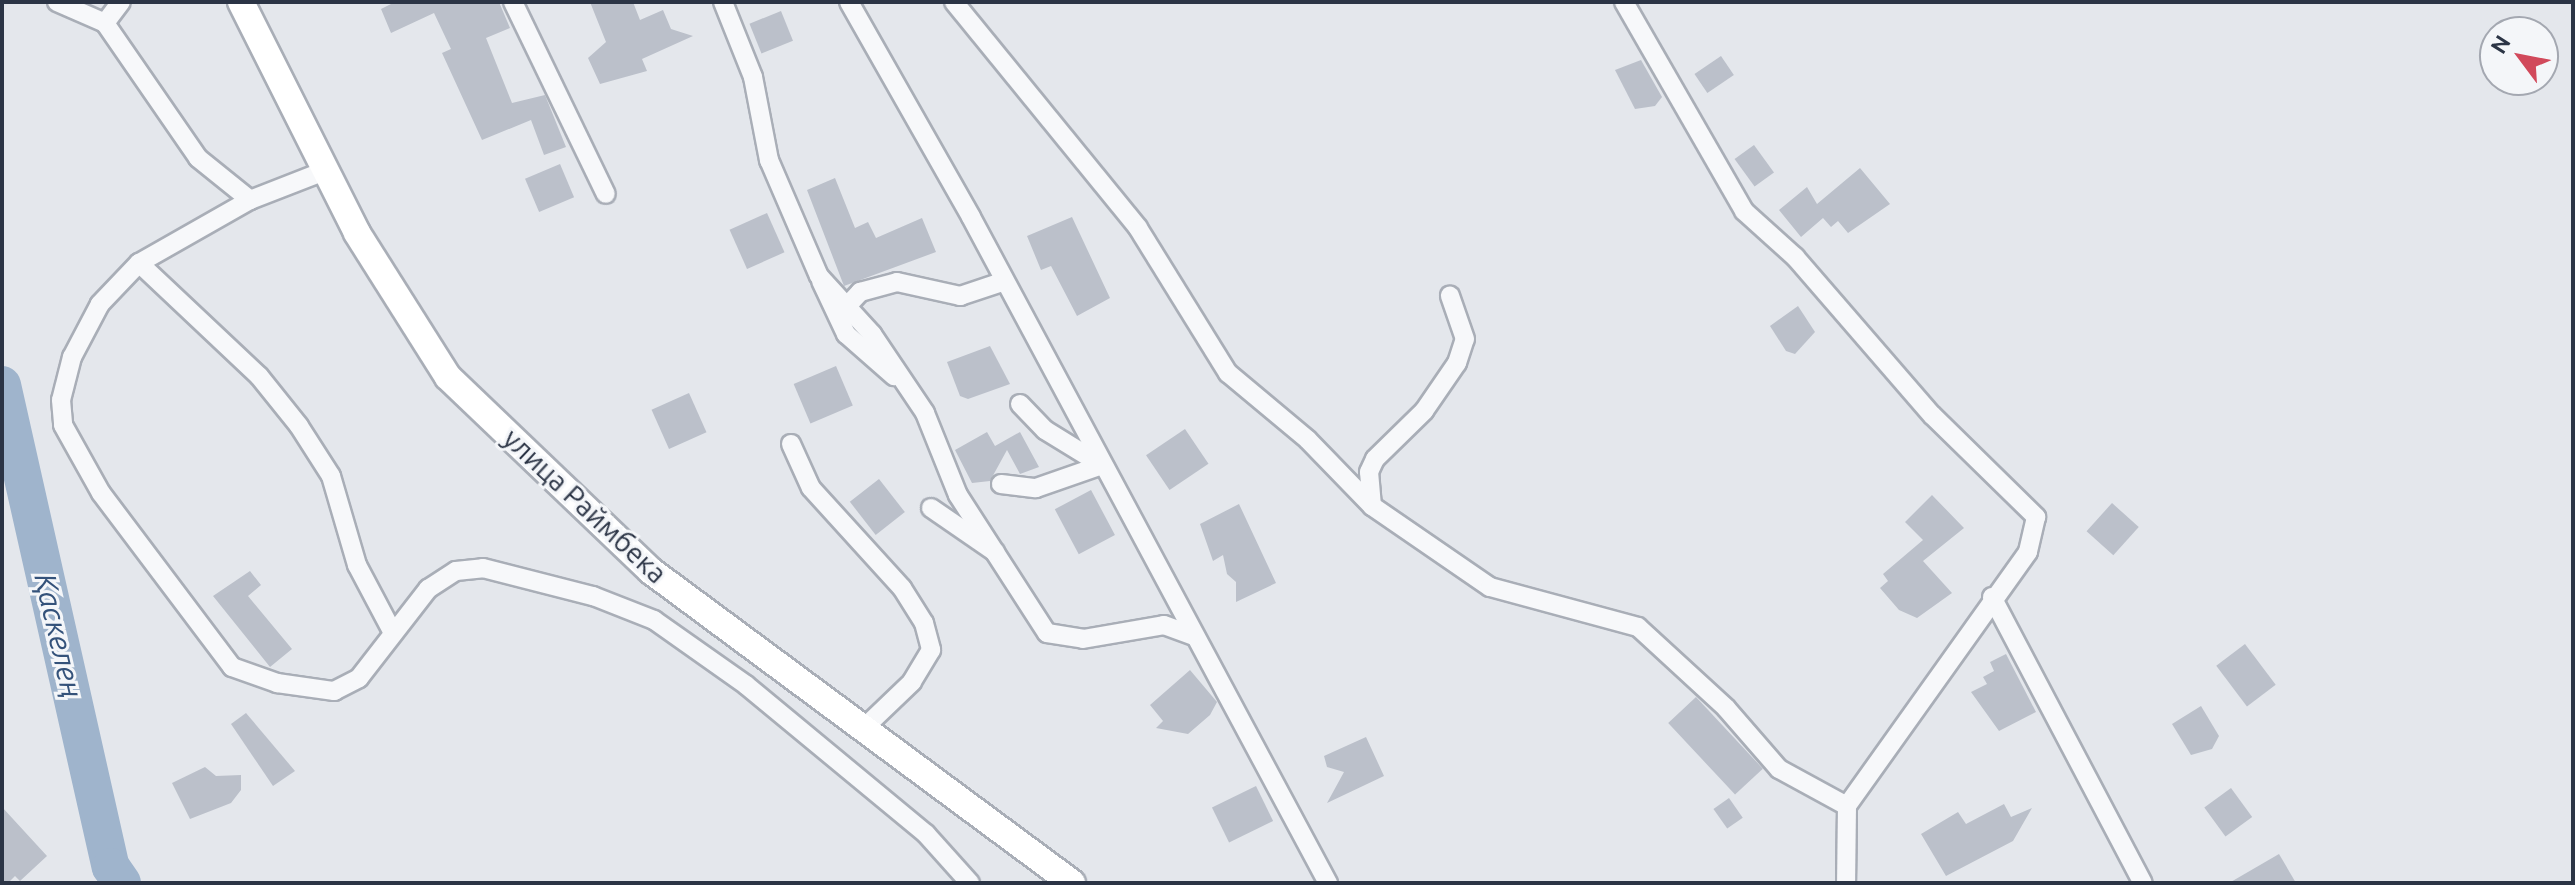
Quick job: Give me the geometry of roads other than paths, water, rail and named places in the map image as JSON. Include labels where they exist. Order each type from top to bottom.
[{"type":"street","points":[[57,2],[105,23],[198,158],[250,200]]},
{"type":"street","points":[[105,23],[121,2]]},
{"type":"street","name":"улица Раймбека","points":[[241,2],[357,233],[448,377],[651,571],[1072,883]]},
{"type":"street","points":[[513,2],[606,194]]},
{"type":"street","points":[[723,2],[760,102],[769,160],[846,334],[902,382]]},
{"type":"street","points":[[849,2],[1005,281],[1328,883]]},
{"type":"street","points":[[954,2],[1138,228],[1228,373],[1308,440],[1372,506],[1490,587],[1638,627],[1726,708],[1779,769],[1847,806]]},
{"type":"street","points":[[1624,2],[1744,211],[1795,257],[1932,415],[2036,517],[2028,552],[1992,597],[1847,806],[1846,883]]},
{"type":"street","points":[[327,170],[250,200],[139,263],[100,304],[72,357],[61,400],[63,425],[101,493],[232,667],[277,683],[334,691],[359,678],[428,589],[456,571],[483,568],[635,611],[746,685],[926,834],[970,883]]},
{"type":"street","points":[[139,263],[259,376],[299,426],[331,476],[357,565],[393,633]]},
{"type":"street","points":[[819,276],[848,305],[925,413],[958,495],[1000,556],[1036,618],[1059,640],[1164,625],[1194,636]]},
{"type":"street","points":[[848,305],[860,292],[897,282],[960,296],[1005,281]]},
{"type":"street","points":[[1372,506],[1369,472],[1375,459],[1424,411],[1457,363],[1465,339],[1450,296]]},
{"type":"street","points":[[1020,404],[1045,430],[1102,465]]},
{"type":"street","points":[[791,444],[811,488],[883,561],[924,623],[931,650],[912,682],[863,729]]},
{"type":"street","points":[[1001,484],[1036,488],[1102,465]]},
{"type":"street","points":[[931,508],[1000,556]]},
{"type":"street","points":[[1992,597],[2143,883]]},
{"type":"waterway","name":"Қаскелең","points":[[2,385],[111,867],[122,883]]}]
